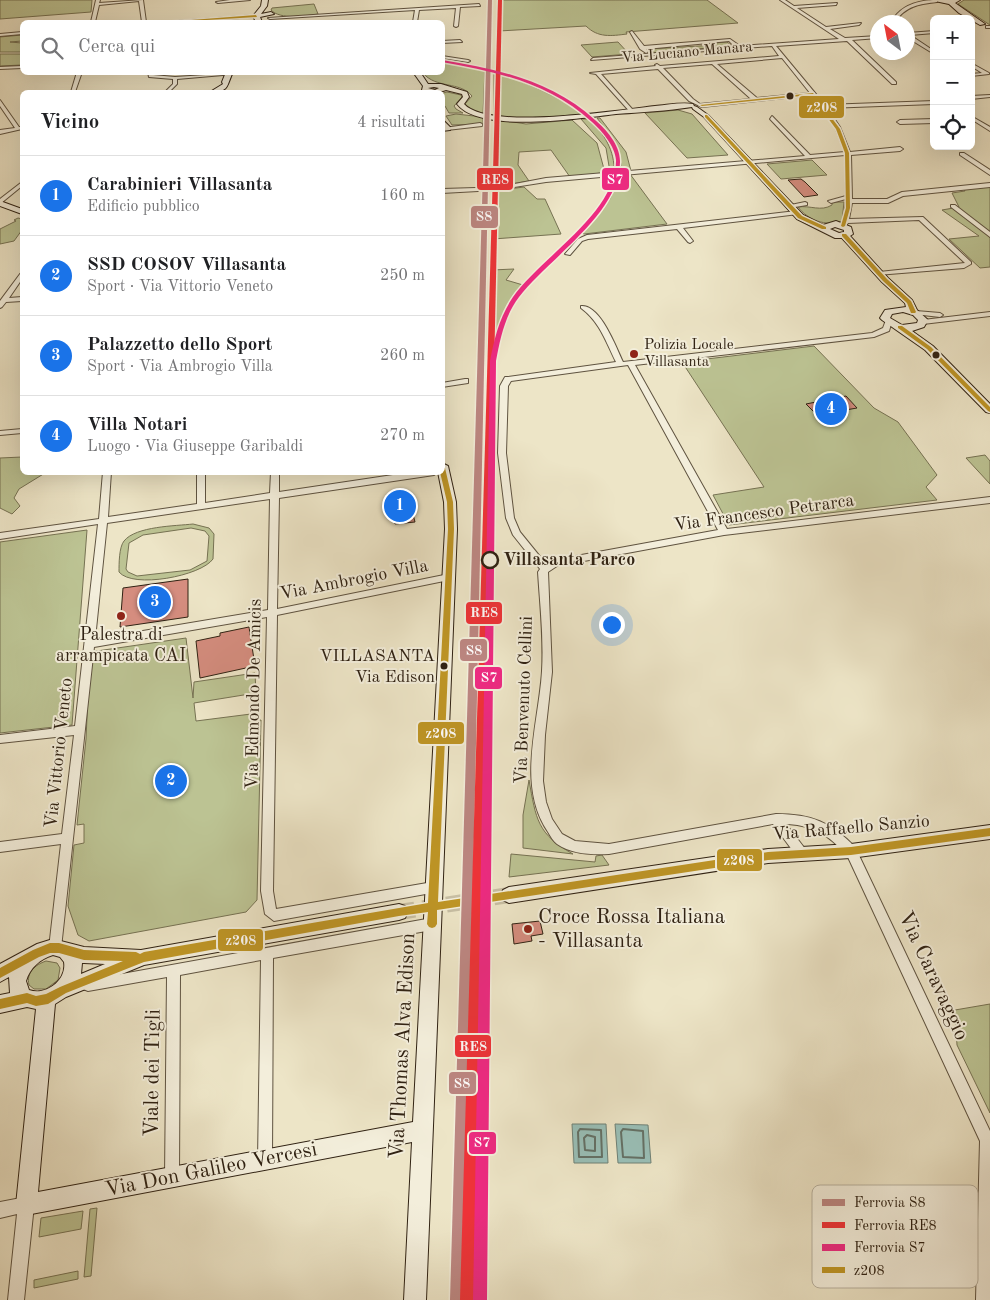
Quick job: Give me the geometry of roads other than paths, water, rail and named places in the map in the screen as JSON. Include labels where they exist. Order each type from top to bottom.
[{"type":"street","points":[[94,20],[98,2],[141,0],[144,20]]},
{"type":"street","points":[[218,2],[248,0]]},
{"type":"street","points":[[446,0],[450,8]]},
{"type":"street","points":[[782,0],[845,39],[894,83]]},
{"type":"street","points":[[951,3],[958,0]]},
{"type":"street","points":[[896,15],[900,10],[923,1],[951,3],[986,28]]},
{"type":"street","points":[[937,1],[956,15]]},
{"type":"street","points":[[265,3],[270,18]]},
{"type":"street","points":[[256,18],[265,3]]},
{"type":"street","points":[[794,8],[836,4]]},
{"type":"street","points":[[212,20],[479,6]]},
{"type":"street","points":[[456,26],[458,7]]},
{"type":"street","points":[[416,20],[418,10]]},
{"type":"street","points":[[825,28],[859,24]]},
{"type":"street","points":[[632,32],[647,54],[796,213],[806,221],[824,228],[830,234],[844,236],[879,274],[909,302],[915,313],[922,318],[920,324],[929,348]]},
{"type":"street","points":[[915,34],[930,32]]},
{"type":"street","points":[[0,35],[20,33]]},
{"type":"street","points":[[606,72],[593,59],[870,37]]},
{"type":"street","points":[[642,48],[730,40],[738,47]]},
{"type":"street","points":[[915,40],[930,50]]},
{"type":"street","points":[[445,42],[460,41]]},
{"type":"street","points":[[773,44],[823,107],[843,139],[848,154],[848,199],[844,224],[850,232],[844,236]]},
{"type":"street","points":[[445,57],[468,61]]},
{"type":"street","name":"Via Luciano Manara","points":[[631,111],[595,73],[783,57]]},
{"type":"street","points":[[713,63],[754,99]]},
{"type":"street","points":[[0,68],[20,67]]},
{"type":"street","points":[[975,67],[986,74],[975,75]]},
{"type":"street","points":[[74,90],[79,75]]},
{"type":"street","points":[[149,75],[219,85]]},
{"type":"street","points":[[418,75],[427,90],[453,90],[466,94],[460,104],[466,111],[521,120],[812,94]]},
{"type":"street","points":[[169,90],[175,84],[176,78]]},
{"type":"street","points":[[975,98],[990,96]]},
{"type":"street","points":[[0,102],[20,128],[0,132]]},
{"type":"street","points":[[823,107],[930,102]]},
{"type":"street","points":[[772,118],[809,157]]},
{"type":"street","points":[[975,120],[990,129]]},
{"type":"street","points":[[900,122],[930,121]]},
{"type":"street","points":[[445,128],[480,125]]},
{"type":"street","points":[[496,188],[546,180],[900,149]]},
{"type":"street","points":[[962,154],[990,173]]},
{"type":"street","points":[[831,201],[848,199],[888,202],[902,194],[990,185]]},
{"type":"street","points":[[20,186],[0,202],[20,211]]},
{"type":"street","points":[[445,191],[476,190]]},
{"type":"street","points":[[789,206],[805,204]]},
{"type":"street","points":[[953,206],[990,236]]},
{"type":"street","points":[[568,254],[580,240],[587,237],[796,213]]},
{"type":"street","points":[[824,228],[832,225],[921,218],[968,263],[964,266],[879,274]]},
{"type":"street","points":[[678,226],[690,241]]},
{"type":"street","points":[[0,306],[20,278]]},
{"type":"street","points":[[897,309],[900,307],[899,294]]},
{"type":"street","points":[[5,300],[20,299]]},
{"type":"street","points":[[583,307],[591,311],[600,322],[620,364]]},
{"type":"street","points":[[954,317],[897,309],[888,312],[885,318],[929,348],[990,410]]},
{"type":"street","points":[[900,327],[954,317],[990,314]]},
{"type":"street","points":[[545,569],[516,533],[510,518],[502,452],[504,386],[508,379],[620,364],[874,335],[886,329],[888,321]]},
{"type":"street","points":[[630,363],[724,532]]},
{"type":"street","points":[[445,384],[465,381]]},
{"type":"street","points":[[0,433],[20,431]]},
{"type":"street","name":"Via Vittorio Veneto","points":[[61,949],[67,838],[107,475]]},
{"type":"street","points":[[201,475],[202,506]]},
{"type":"street","name":"Via Edmondo De Amicis","points":[[275,475],[267,891],[269,910],[274,915],[433,888]]},
{"type":"street","points":[[0,536],[414,475]]},
{"type":"street","name":"Via Thomas Alva Edison","points":[[414,1300],[449,578],[451,514],[444,475]]},
{"type":"street","name":"Via Francesco Petrarca","points":[[545,569],[554,563],[724,532],[990,500]]},
{"type":"street","name":"Via Benvenuto Cellini","points":[[545,569],[543,572],[547,670],[537,766],[539,794],[547,821],[559,840],[585,849],[609,849],[776,819],[818,824],[831,831],[851,850]]},
{"type":"street","name":"Via Ambrogio Villa","points":[[89,644],[273,612],[449,578]]},
{"type":"street","points":[[0,739],[79,730]]},
{"type":"street","points":[[776,819],[802,854]]},
{"type":"street","name":"Via Raffaello Sanzio","points":[[509,895],[768,856],[851,850],[990,832]]},
{"type":"street","points":[[0,847],[67,838]]},
{"type":"street","name":"Via Caravaggio","points":[[851,850],[988,1144]]},
{"type":"street","points":[[0,973],[41,950],[61,949],[84,955],[144,957],[399,912]]},
{"type":"street","points":[[63,990],[432,924]]},
{"type":"street","points":[[61,949],[73,959],[74,969],[70,980],[63,990]]},
{"type":"street","points":[[265,1160],[267,954]]},
{"type":"street","points":[[28,958],[20,969],[16,982],[20,992],[27,998],[36,1001],[46,999],[63,990],[144,957]]},
{"type":"street","name":"Viale dei Tigli","points":[[172,1178],[174,970]]},
{"type":"street","points":[[0,1004],[27,998]]},
{"type":"street","points":[[16,1300],[43,1048],[46,999]]},
{"type":"street","name":"Via Don Galileo Vercesi","points":[[0,1210],[423,1130]]},
{"type":"street","points":[[984,1300],[988,1144]]},
{"type":"water","points":[[572,1124],[606,1124],[608,1163],[574,1163]]},
{"type":"water","points":[[615,1124],[648,1125],[651,1163],[618,1163]]},
{"type":"tunnel","points":[[399,912],[509,895]]},
{"type":"rail line","name":"S8","points":[[457,1300],[490,0]]},
{"type":"rail line","name":"RE8","points":[[467,1300],[500,0]]},
{"type":"rail line","name":"S7","points":[[445,62],[526,80],[564,98],[581,110],[607,136],[618,160],[616,178],[608,196],[595,215],[528,283],[511,304],[501,328],[493,361],[480,1300]]},
{"type":"place","name":"Polizia Locale Villasanta","points":[[634,354]]},
{"type":"place","name":"Villa Notari","points":[[831,409]]},
{"type":"place","name":"Carabinieri Villasanta","points":[[400,506]]},
{"type":"place","name":"Villasanta Parco","points":[[490,560]]},
{"type":"place","name":"Palazzetto dello Sport","points":[[155,602]]},
{"type":"place","name":"Palestra di arrampicata CAI","points":[[121,616]]},
{"type":"place","name":"VILLASANTA Via Edison","points":[[444,666]]},
{"type":"place","name":"SSD COSOV Villasanta","points":[[171,781]]},
{"type":"place","name":"Croce Rossa Italiana - Villasanta","points":[[528,929]]}]
